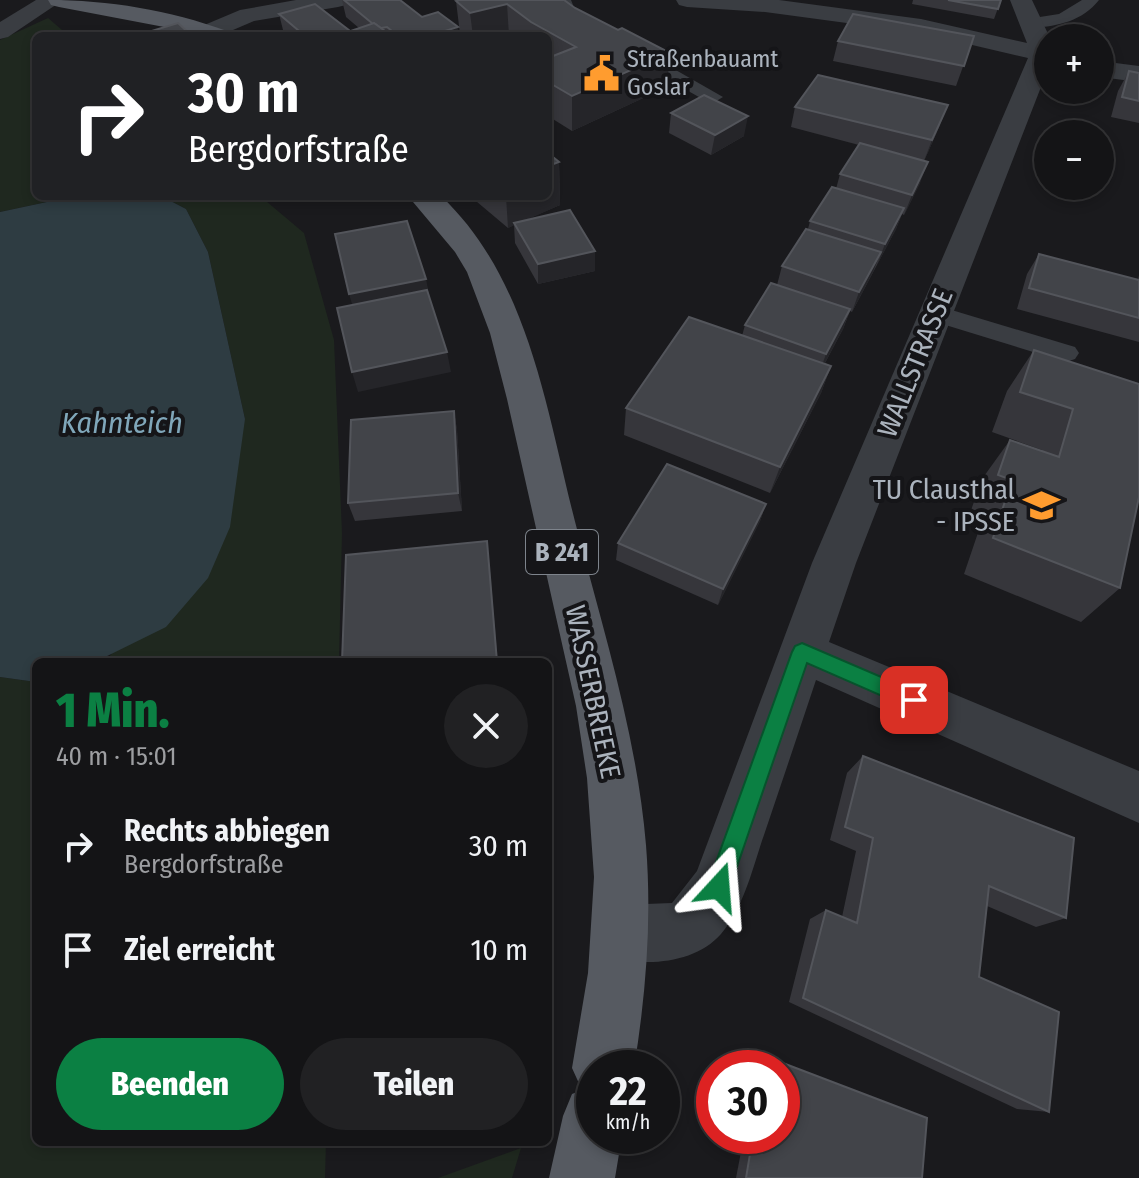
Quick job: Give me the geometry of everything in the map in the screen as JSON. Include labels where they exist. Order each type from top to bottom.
[{"type":"main road","points":[[59,0],[135,13],[206,32]]},
{"type":"main road","name":"WASSERBREEKE","points":[[427,200],[456,231],[482,270],[509,342],[583,639],[612,771],[618,816],[620,933]]},
{"type":"main road","name":"B 241","points":[[605,1050],[620,933]]},
{"type":"main road","points":[[582,1178],[587,1154]]},
{"type":"street","points":[[0,32],[52,0]]},
{"type":"street","points":[[218,32],[260,12],[338,0]]},
{"type":"street","points":[[687,0],[765,2],[1034,43]]},
{"type":"street","points":[[1021,0],[1034,29]]},
{"type":"street","name":"WALLSTRASSE","points":[[620,933],[671,933],[697,922],[707,911],[719,887],[802,652],[1034,62]]},
{"type":"street","points":[[1114,71],[1139,74]]},
{"type":"street","points":[[802,652],[1139,797]]},
{"type":"lane","points":[[563,0],[567,12],[577,21],[713,97]]},
{"type":"lane","points":[[1059,24],[1082,10],[1091,0]]},
{"type":"lane","points":[[935,313],[1066,353]]},
{"type":"shaded area","points":[[48,18],[64,32],[32,32],[32,200],[56,200],[0,212],[0,40]]},
{"type":"shaded area","points":[[169,200],[265,200],[304,233],[334,340],[342,533],[339,658],[105,658],[110,656],[245,419],[208,252],[186,209]]},
{"type":"shaded area","points":[[0,677],[32,681],[32,1146],[326,1146],[325,1178],[0,1178]]},
{"type":"shaded area","points":[[521,1148],[512,1178],[438,1178]]},
{"type":"water","name":"Kahnteich","points":[[56,200],[169,200],[186,209],[208,252],[245,419],[230,527],[208,578],[166,627],[103,658],[32,658],[32,681],[0,677],[0,212]]},
{"type":"building","points":[[344,0],[400,0],[422,17],[438,12],[458,27],[442,32],[393,32],[373,24]]},
{"type":"building","points":[[564,0],[618,30],[622,28],[670,53],[572,96],[552,84],[552,56],[576,47],[531,22],[507,4],[470,13],[456,1]]},
{"type":"building","points":[[948,0],[1001,0],[998,9]]},
{"type":"building","points":[[315,4],[350,31],[300,32],[279,14]]},
{"type":"building","points":[[853,14],[974,36],[964,66],[838,41]]},
{"type":"building","points":[[178,23],[188,32],[148,32]]},
{"type":"building","points":[[374,23],[386,32],[348,32]]},
{"type":"building","points":[[1129,71],[1139,73],[1139,101],[1122,97]]},
{"type":"building","points":[[818,75],[948,105],[932,140],[795,107]]},
{"type":"building","points":[[704,95],[748,116],[715,135],[671,113]]},
{"type":"building","points":[[860,143],[928,162],[912,195],[840,174]]},
{"type":"building","points":[[832,187],[904,208],[885,244],[810,221]]},
{"type":"building","points":[[570,210],[595,251],[538,264],[514,223]]},
{"type":"building","points":[[407,221],[426,279],[349,294],[335,234]]},
{"type":"building","points":[[806,229],[881,252],[859,292],[782,266]]},
{"type":"building","points":[[1039,254],[1139,280],[1139,318],[1029,288]]},
{"type":"building","points":[[771,283],[850,309],[826,354],[745,325]]},
{"type":"building","points":[[427,290],[447,352],[352,372],[337,308]]},
{"type":"building","points":[[689,317],[831,366],[780,467],[626,408]]},
{"type":"building","points":[[1034,350],[1139,384],[1139,497],[1120,588],[993,538],[1012,480],[998,475],[1010,440],[1059,457],[1073,409],[1020,392]]},
{"type":"building","points":[[454,411],[458,493],[348,503],[351,420]]},
{"type":"building","points":[[667,464],[766,504],[723,589],[618,543]]},
{"type":"building","points":[[487,541],[497,658],[342,658],[346,555]]},
{"type":"building","points":[[863,756],[1074,838],[1066,918],[989,886],[979,977],[1059,1012],[1049,1112],[803,998],[826,910],[857,923],[873,838],[845,827]]},
{"type":"building","points":[[800,1070],[927,1118],[922,1178],[746,1178],[750,1154],[800,1154]]},
{"type":"place","name":"Straßenbauamt Goslar","points":[[601,73]]},
{"type":"place","name":"TU Clausthal - IPSSE","points":[[1041,505]]},
{"type":"route","points":[[719,887],[802,652],[914,700]]}]
